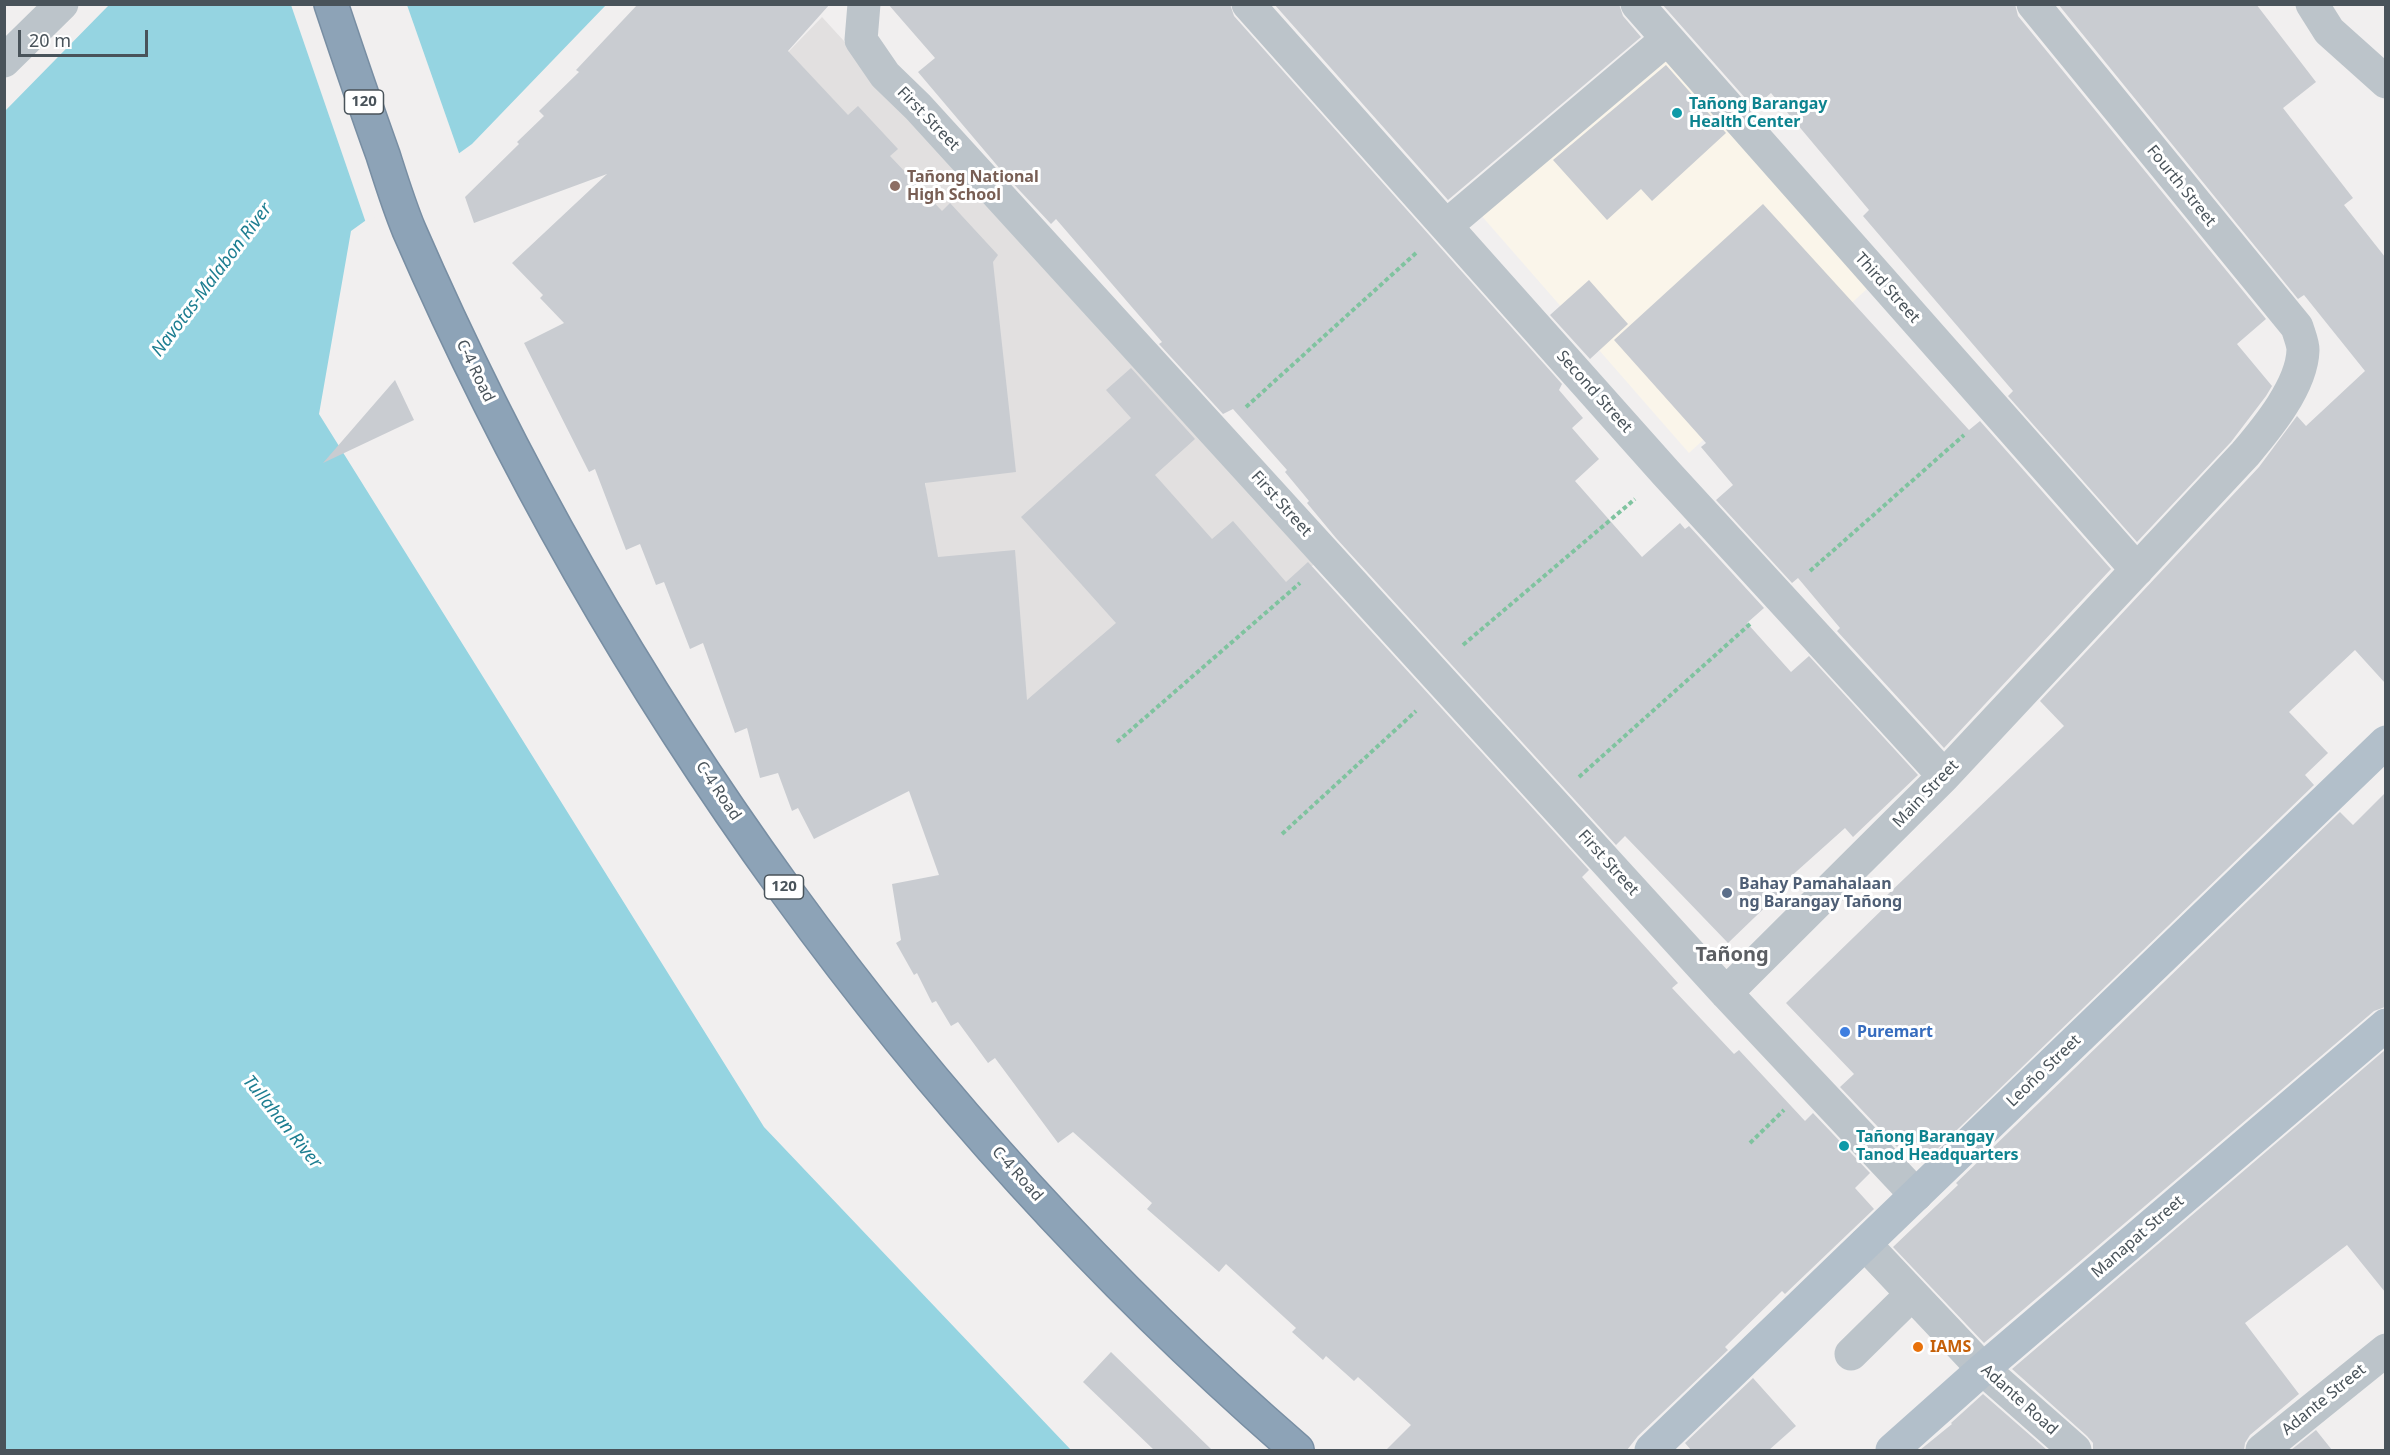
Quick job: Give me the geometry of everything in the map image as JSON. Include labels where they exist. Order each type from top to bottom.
[{"type":"highway","name":"C-4 Road","points":[[331,4],[407,225],[469,360],[537,494],[610,623],[677,730],[773,872],[870,1000],[956,1106],[1048,1208],[1160,1323],[1297,1450]]},
{"type":"main road","name":"Leoño Street","points":[[1651,1450],[2385,742]]},
{"type":"main road","name":"Manapat Street","points":[[1892,1450],[1983,1369],[2385,1025]]},
{"type":"street","points":[[4,61],[62,4]]},
{"type":"street","name":"First Street","points":[[864,4],[861,40],[885,75],[918,107],[1726,993]]},
{"type":"street","name":"Second Street","points":[[1248,4],[1666,473],[1944,776]]},
{"type":"street","name":"Third Street","points":[[1637,4],[2137,570]]},
{"type":"street","name":"Fourth Street","points":[[2033,4],[2297,327],[2303,350],[2296,377]]},
{"type":"street","points":[[2313,4],[2329,31],[2385,82]]},
{"type":"street","points":[[1446,226],[1666,39]]},
{"type":"street","name":"Main Street","points":[[1726,993],[1944,776],[2245,454],[2279,412],[2296,377]]},
{"type":"street","points":[[1726,993],[1916,1195]]},
{"type":"street","name":"Adante Road","points":[[1865,1244],[1983,1369],[2075,1450]]},
{"type":"street","points":[[1851,1354],[1912,1294]]},
{"type":"street","name":"Adante Street","points":[[2262,1450],[2385,1350]]},
{"type":"path","points":[[1216,434],[1446,226]]},
{"type":"path","points":[[1551,802],[1994,409]]},
{"type":"path","points":[[1282,834],[1439,678],[1666,473]]},
{"type":"path","points":[[1117,742],[1330,558]]},
{"type":"path","points":[[1750,1143],[1811,1085]]},
{"type":"shaded area","points":[[822,17],[1319,560],[1109,743],[952,819],[910,288],[735,107]]},
{"type":"shaded area","points":[[1662,52],[1869,287],[1689,453],[1480,214]]},
{"type":"water","points":[[109,5],[606,5],[472,144],[351,231],[319,414],[764,1127],[1071,1450],[5,1450],[4,112]]},
{"type":"pier","points":[[291,5],[407,5],[460,156],[366,223]]},
{"type":"building","points":[[638,4],[830,4],[788,51],[848,115],[858,106],[898,149],[890,156],[942,211],[950,203],[998,255],[993,262],[1016,472],[925,483],[938,557],[1015,550],[1027,700],[1116,623],[1021,517],[1131,418],[1106,390],[1131,368],[1195,439],[1155,475],[1212,539],[1233,521],[1286,582],[1308,562],[1589,870],[1582,877],[1678,983],[1672,988],[1734,1054],[1739,1050],[1805,1121],[1813,1113],[1870,1173],[1855,1188],[1874,1209],[1785,1294],[1782,1291],[1725,1347],[1728,1350],[1638,1436],[1627,1450],[1386,1450],[1411,1425],[1358,1377],[1354,1381],[1326,1356],[1323,1360],[1292,1332],[1296,1328],[1226,1264],[1219,1272],[1147,1209],[1152,1203],[1073,1132],[1058,1143],[995,1058],[988,1063],[958,1022],[951,1026],[936,1001],[932,1003],[917,973],[914,975],[896,943],[901,940],[892,884],[939,875],[909,791],[814,839],[798,808],[792,811],[778,773],[760,778],[747,728],[735,733],[703,643],[690,649],[664,582],[656,585],[640,544],[626,550],[595,469],[589,472],[524,343],[564,323],[540,298],[543,295],[512,263],[607,174],[474,223],[465,197],[519,144],[517,142],[544,116],[539,111],[579,72],[576,70]]},
{"type":"building","points":[[888,4],[1230,4],[1234,16],[1562,384],[1559,390],[1583,418],[1572,428],[1599,459],[1575,481],[1642,557],[1680,523],[1685,529],[1689,526],[1764,608],[1747,623],[1791,672],[1809,656],[1918,775],[1853,837],[1845,828],[1778,888],[1782,891],[1728,943],[1625,836],[1616,845],[1336,538],[1307,503],[1309,501],[1285,472],[1287,470],[1233,409],[1223,414],[1159,344],[1162,342],[1056,219],[1051,224],[1006,176],[918,72],[935,58]]},
{"type":"building","points":[[1274,4],[1619,4],[1623,16],[1641,37],[1448,200]]},
{"type":"building","points":[[1662,4],[2015,4],[2018,16],[2266,319],[2237,344],[2272,386],[2266,396],[2231,442],[2137,542],[2008,396],[2013,391],[1863,216],[1869,210],[1771,93],[1754,108]]},
{"type":"building","points":[[2058,4],[2256,4],[2316,82],[2283,108],[2353,198],[2344,205],[2385,257],[2385,683],[2355,650],[2289,712],[2328,753],[2305,775],[2314,785],[1930,1156],[1909,1135],[1897,1147],[1840,1087],[1854,1074],[1786,1003],[1889,903],[1884,898],[2064,726],[2040,701],[2259,467],[2297,416],[2306,426],[2365,371],[2304,295],[2298,299]]},
{"type":"building","points":[[1666,65],[1726,133],[1652,201],[1641,189],[1607,220],[1553,160]]},
{"type":"building","points":[[1763,204],[1969,430],[1980,421],[2111,569],[1944,748],[1837,631],[1840,628],[1798,578],[1792,583],[1716,500],[1733,485],[1701,447],[1706,443],[1614,340]]},
{"type":"building","points":[[1589,280],[1628,324],[1590,359],[1550,315]]},
{"type":"building","points":[[395,380],[414,420],[323,463]]},
{"type":"building","points":[[2385,793],[2385,1007],[2374,1011],[1984,1343],[1893,1247],[1958,1185],[1956,1183],[2340,812],[2353,825]]},
{"type":"building","points":[[2385,1050],[2385,1292],[2347,1245],[2245,1323],[2299,1394],[2250,1435],[2244,1450],[2093,1450],[2093,1443],[2087,1436],[2012,1369]]},
{"type":"building","points":[[1111,1352],[1212,1450],[1154,1450],[1083,1382]]},
{"type":"building","points":[[1753,1378],[1796,1426],[1769,1450],[1691,1450],[1685,1443]]},
{"type":"building","points":[[1983,1394],[2047,1450],[1920,1450],[1952,1424]]},
{"type":"building","points":[[2316,1430],[2332,1450],[2291,1450]]},
{"type":"place","name":"Tañong Barangay Health Center","points":[[1677,113]]},
{"type":"place","name":"Tañong National High School","points":[[895,186]]},
{"type":"place","name":"Bahay Pamahalaan ng Barangay Tañong","points":[[1727,893]]},
{"type":"place","name":"Puremart","points":[[1845,1032]]},
{"type":"place","name":"Tañong Barangay Tanod Headquarters","points":[[1844,1146]]},
{"type":"place","name":"IAMS","points":[[1918,1347]]},
{"type":"district","name":"Tañong","points":[[1732,955]]},
{"type":"water label","name":"Navotas-Malabon River","points":[[212,280]]},
{"type":"water label","name":"Tullahan River","points":[[282,1122]]}]
